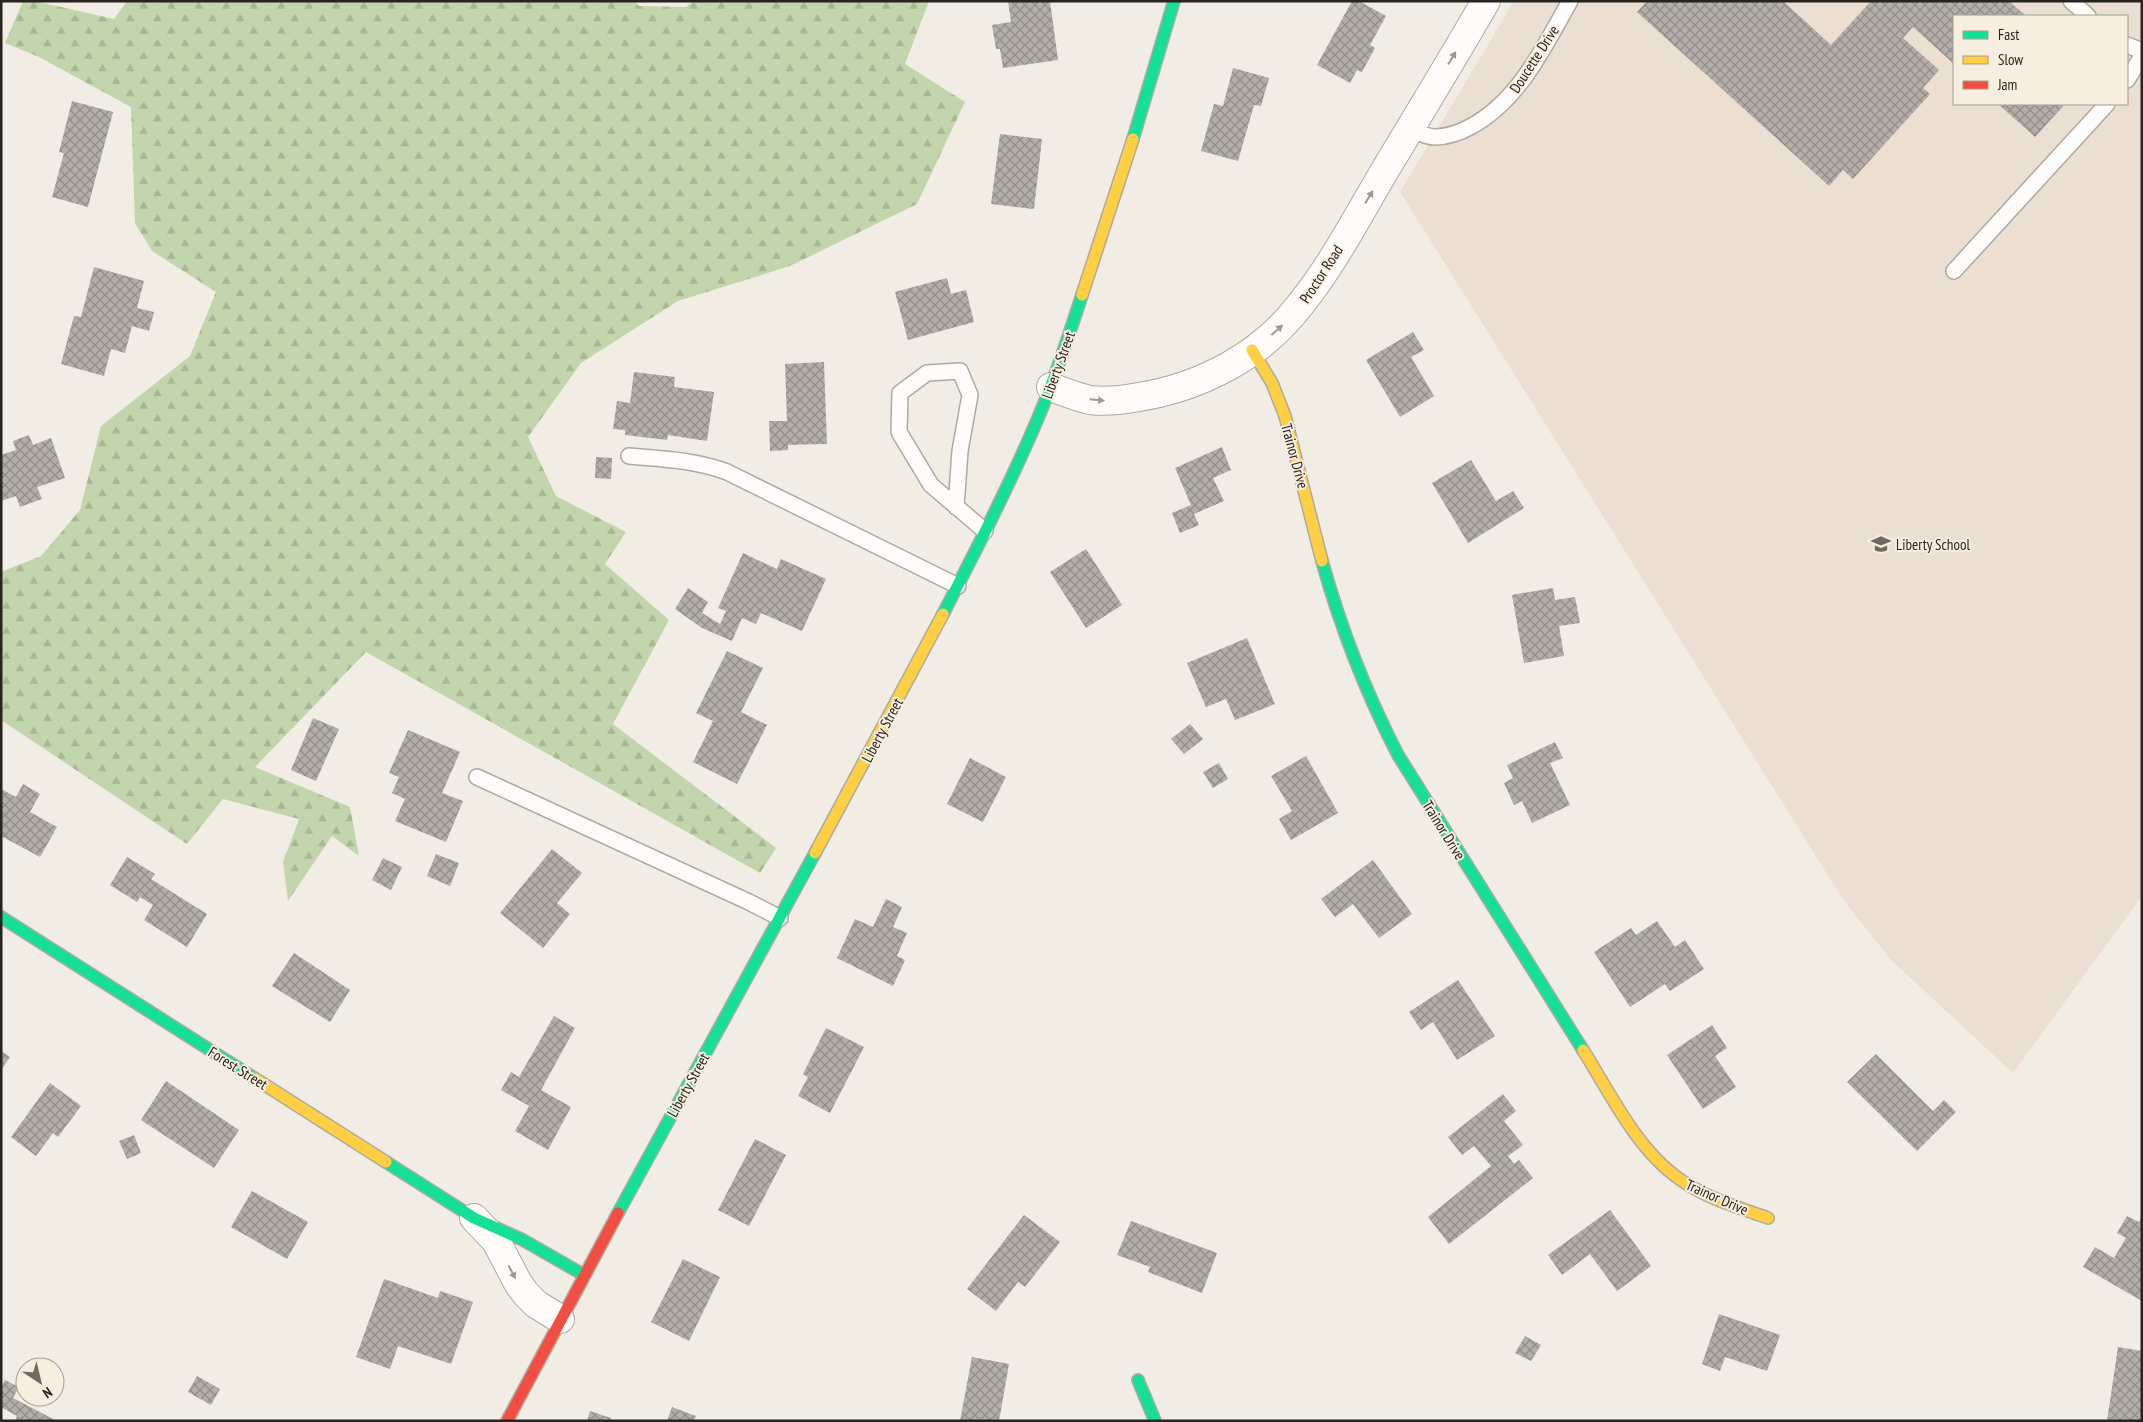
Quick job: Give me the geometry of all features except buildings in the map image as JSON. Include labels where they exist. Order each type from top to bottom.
[{"type":"street","name":"Liberty Street","points":[[507,1421],[560,1319],[893,710],[958,586],[1033,430],[1050,387],[1123,172],[1174,1]]},
{"type":"street","name":"Proctor Road","points":[[1050,387],[1092,400],[1127,400],[1154,395],[1200,381],[1236,362],[1285,322],[1314,286],[1486,1]]},
{"type":"street","name":"Trainor Drive","points":[[1252,350],[1272,383],[1284,416],[1344,636],[1368,697],[1398,755],[1460,857],[1643,1145],[1656,1161],[1690,1188],[1709,1197],[1768,1218]]},
{"type":"street","name":"Forest Street","points":[[1,917],[474,1218],[523,1240],[584,1275]]},
{"type":"street","name":"Forest Street","points":[[474,1218],[496,1241],[518,1283],[526,1294],[536,1304],[560,1319]]},
{"type":"street","points":[[1138,1380],[1155,1421]]},
{"type":"lane","name":"Doucette Drive","points":[[1410,129],[1434,137],[1447,136],[1464,130],[1495,110],[1508,99],[1532,67],[1570,1]]},
{"type":"lane","points":[[2071,1],[2087,15]]},
{"type":"lane","points":[[2128,45],[2142,51]]},
{"type":"lane","points":[[2128,78],[2142,56]]},
{"type":"lane","points":[[1954,272],[2106,105]]},
{"type":"lane","points":[[956,507],[960,451],[970,395],[960,371],[927,373],[900,393],[899,432],[931,485],[956,507],[985,531]]},
{"type":"lane","points":[[629,456],[690,462],[727,472],[958,586]]},
{"type":"lane","points":[[477,777],[780,918]]},
{"type":"shaded area","name":"Liberty School","points":[[1514,1],[2142,1],[2142,896],[2013,1073],[1891,960],[1844,901],[1400,192]]},
{"type":"green space","points":[[23,1],[35,1],[114,19],[127,1],[635,1],[639,6],[686,7],[693,1],[929,1],[905,64],[965,102],[917,204],[790,266],[678,301],[581,363],[528,437],[556,496],[626,532],[605,564],[669,620],[613,724],[776,848],[760,873],[366,652],[255,767],[350,807],[359,856],[332,836],[288,901],[283,862],[299,819],[223,799],[187,844],[1,720],[1,572],[41,556],[80,510],[101,426],[190,356],[216,292],[152,251],[135,223],[131,107],[39,57],[5,43]]},
{"type":"traffic: fast","points":[[1133,139],[1174,1]]},
{"type":"traffic: fast","points":[[943,614],[978,546],[1032,432],[1053,381],[1082,295]]},
{"type":"traffic: fast","points":[[1322,561],[1337,611],[1355,660],[1375,708],[1398,755],[1583,1050]]},
{"type":"traffic: fast","points":[[618,1213],[815,853]]},
{"type":"traffic: fast","points":[[1,917],[254,1078]]},
{"type":"traffic: fast","points":[[386,1162],[474,1218],[523,1240],[584,1275]]},
{"type":"traffic: fast","points":[[1138,1380],[1155,1421]]},
{"type":"traffic: slow","points":[[1082,295],[1133,139]]},
{"type":"traffic: slow","points":[[1252,350],[1272,383],[1285,416],[1322,561]]},
{"type":"traffic: slow","points":[[815,853],[943,614]]},
{"type":"traffic: slow","points":[[1583,1050],[1628,1123],[1641,1141],[1670,1172],[1706,1195],[1768,1218]]},
{"type":"traffic: slow","points":[[254,1078],[386,1162]]},
{"type":"traffic: jam","points":[[507,1421],[618,1213]]},
{"type":"place","name":"Liberty School","points":[[1881,544]]}]
